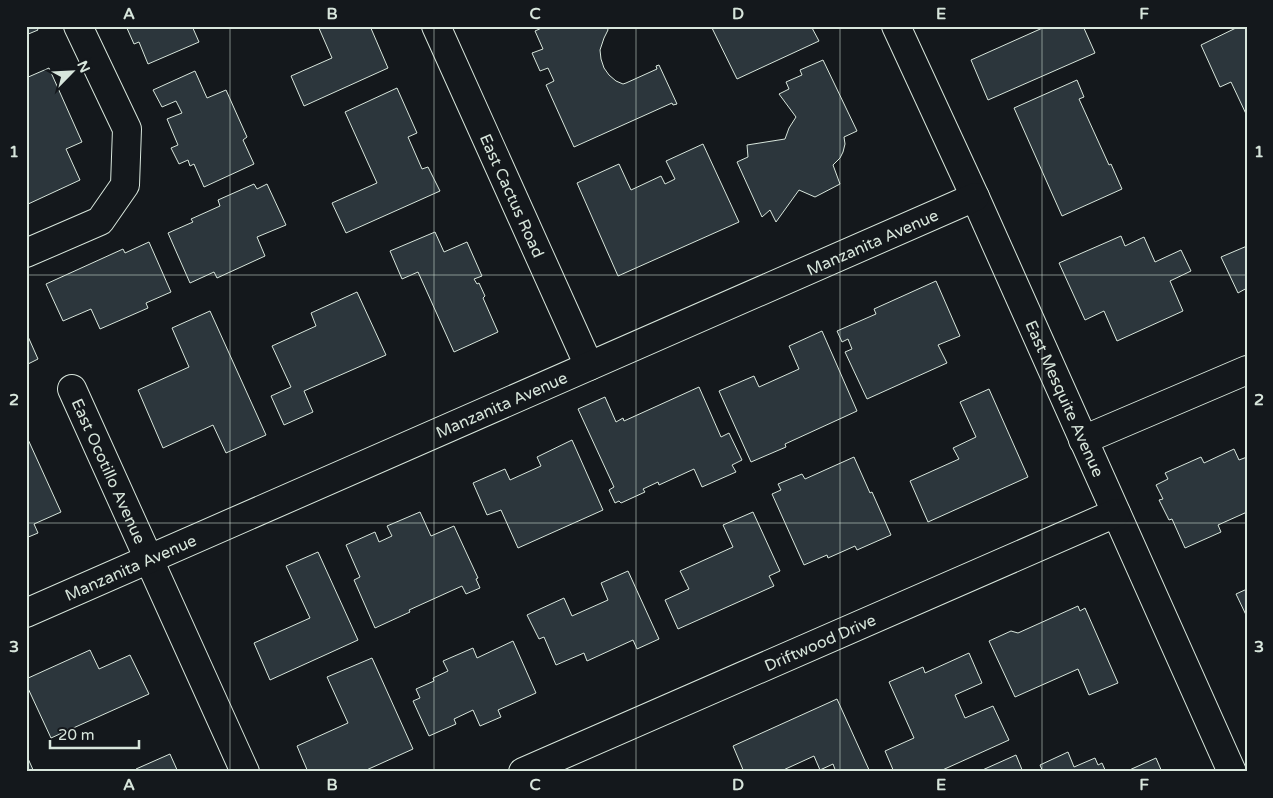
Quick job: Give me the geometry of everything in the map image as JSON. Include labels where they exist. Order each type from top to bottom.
[{"type":"street","points":[[26,253],[100,221],[125,185],[127,129],[78,26]]},
{"type":"street","name":"East Cactus Road","points":[[436,26],[589,366]]},
{"type":"street","name":"East Mesquite Avenue","points":[[896,26],[975,197],[1232,772]]},
{"type":"street","name":"Manzanita Avenue","points":[[26,614],[975,197]]},
{"type":"street","points":[[1083,440],[1247,370]]},
{"type":"street","name":"East Ocotillo Avenue","points":[[72,389],[245,772]]},
{"type":"street","name":"Driftwood Drive","points":[[523,772],[1116,513]]},
{"type":"building","points":[[26,26],[36,26],[38,30],[26,35]]},
{"type":"building","points":[[126,26],[192,26],[199,42],[148,64],[139,42],[134,44]]},
{"type":"building","points":[[318,26],[370,26],[388,68],[304,106],[291,76],[332,58]]},
{"type":"building","points":[[546,26],[607,26],[608,30],[600,50],[604,68],[609,75],[623,84],[657,69],[656,66],[659,65],[677,104],[673,105],[672,103],[574,147],[546,85],[554,81],[548,68],[540,71],[532,53],[543,49],[535,31]]},
{"type":"building","points":[[711,26],[811,26],[819,41],[737,79]]},
{"type":"building","points":[[1047,26],[1083,26],[1095,53],[988,100],[971,60]]},
{"type":"building","points":[[1240,26],[1247,26],[1247,116],[1231,82],[1220,87],[1201,45]]},
{"type":"building","points":[[823,60],[857,131],[844,137],[843,152],[833,165],[840,184],[815,197],[799,190],[776,222],[770,210],[762,217],[737,162],[748,157],[747,145],[785,139],[796,117],[779,94],[789,89],[786,82],[802,75],[800,70]]},
{"type":"building","points":[[49,68],[82,142],[66,149],[80,180],[26,205],[26,78]]},
{"type":"building","points":[[195,71],[207,98],[226,90],[247,137],[243,140],[254,164],[204,187],[194,164],[190,166],[188,160],[179,164],[171,148],[178,145],[167,119],[182,113],[176,101],[162,107],[153,90]]},
{"type":"building","points":[[1077,80],[1084,97],[1079,99],[1122,189],[1062,216],[1014,108]]},
{"type":"building","points":[[397,88],[417,133],[408,137],[422,169],[428,167],[440,191],[346,233],[332,203],[377,183],[345,112]]},
{"type":"building","points":[[703,144],[739,222],[618,276],[577,183],[619,164],[631,190],[661,176],[665,184],[675,179],[666,161]]},
{"type":"building","points":[[254,184],[257,189],[267,184],[286,225],[257,237],[265,256],[217,278],[214,272],[190,283],[168,233],[193,222],[191,219],[220,206],[218,200]]},
{"type":"building","points":[[435,232],[444,252],[467,242],[482,276],[474,279],[477,284],[479,283],[485,296],[483,298],[498,332],[454,352],[418,272],[402,279],[390,251]]},
{"type":"building","points":[[1121,236],[1125,246],[1144,237],[1155,262],[1181,250],[1191,271],[1170,281],[1183,311],[1117,341],[1104,311],[1085,320],[1059,263]]},
{"type":"building","points":[[149,242],[171,292],[146,303],[148,308],[100,329],[91,309],[63,321],[46,284],[123,249],[125,253]]},
{"type":"building","points":[[1247,246],[1247,288],[1238,293],[1221,257]]},
{"type":"building","points":[[936,281],[960,336],[938,345],[947,363],[867,399],[845,352],[852,349],[848,339],[842,342],[837,331],[876,314],[874,309]]},
{"type":"building","points":[[357,292],[386,355],[304,391],[313,412],[284,425],[271,396],[291,387],[272,346],[316,326],[311,313]]},
{"type":"building","points":[[210,311],[266,435],[226,453],[213,425],[163,448],[138,390],[189,367],[172,328]]},
{"type":"building","points":[[822,331],[857,411],[785,444],[786,447],[751,462],[719,391],[754,376],[759,387],[799,369],[789,346]]},
{"type":"building","points":[[26,332],[38,359],[26,365]]},
{"type":"building","points":[[699,387],[721,437],[729,433],[742,460],[732,465],[736,472],[702,487],[694,469],[659,485],[658,482],[643,489],[645,492],[621,503],[619,501],[615,503],[609,490],[614,487],[578,409],[605,397],[616,422],[623,418],[624,421]]},
{"type":"building","points":[[989,389],[1028,477],[928,522],[910,481],[959,459],[953,448],[976,437],[960,402]]},
{"type":"building","points":[[26,435],[61,512],[34,524],[38,533],[26,538]]},
{"type":"building","points":[[572,440],[603,510],[518,548],[501,510],[487,515],[473,483],[505,469],[510,480],[541,466],[537,457]]},
{"type":"building","points":[[1234,449],[1239,460],[1247,457],[1247,512],[1218,525],[1221,532],[1185,548],[1172,519],[1169,520],[1159,500],[1163,499],[1156,485],[1168,479],[1165,473],[1201,457],[1204,463]]},
{"type":"building","points":[[854,457],[891,535],[857,550],[855,546],[828,558],[827,555],[804,565],[772,494],[781,490],[778,484],[802,474],[805,479]]},
{"type":"building","points":[[420,512],[431,536],[454,526],[478,578],[476,579],[480,588],[466,594],[462,586],[375,628],[354,580],[360,577],[346,545],[375,532],[379,542],[392,536],[387,526]]},
{"type":"building","points":[[753,512],[780,571],[769,576],[774,586],[678,629],[665,600],[689,589],[680,571],[733,547],[723,525]]},
{"type":"building","points":[[318,552],[358,640],[270,680],[254,643],[310,618],[286,566]]},
{"type":"building","points":[[628,571],[659,639],[637,649],[633,640],[587,661],[584,653],[556,665],[544,637],[539,639],[527,615],[564,598],[572,616],[608,600],[601,583]]},
{"type":"building","points":[[1247,589],[1247,617],[1236,594]]},
{"type":"building","points":[[1078,606],[1080,611],[1085,608],[1118,683],[1089,695],[1078,669],[1015,697],[989,641],[1011,631],[1018,633]]},
{"type":"building","points":[[513,641],[536,693],[498,710],[501,717],[480,726],[473,710],[454,719],[456,724],[429,736],[413,701],[420,698],[416,689],[434,681],[433,678],[448,671],[443,661],[473,648],[477,658]]},
{"type":"building","points":[[90,650],[99,669],[130,655],[149,694],[51,738],[26,684],[26,679]]},
{"type":"building","points":[[969,653],[982,683],[955,695],[965,718],[993,706],[1009,740],[938,772],[894,772],[885,751],[914,738],[889,682],[923,667],[925,673]]},
{"type":"building","points":[[372,658],[413,749],[362,772],[308,772],[297,746],[348,723],[327,677]]},
{"type":"building","points":[[837,699],[870,772],[836,772],[833,764],[820,770],[814,756],[779,772],[744,772],[733,746]]},
{"type":"building","points":[[1068,752],[1074,767],[1095,758],[1098,765],[1102,763],[1106,772],[1043,772],[1040,765]]},
{"type":"building","points":[[26,754],[34,772],[26,772]]},
{"type":"building","points":[[170,754],[178,772],[137,772],[136,769]]},
{"type":"building","points":[[1016,755],[1023,772],[978,772]]},
{"type":"building","points":[[1156,758],[1162,772],[1125,772]]}]
